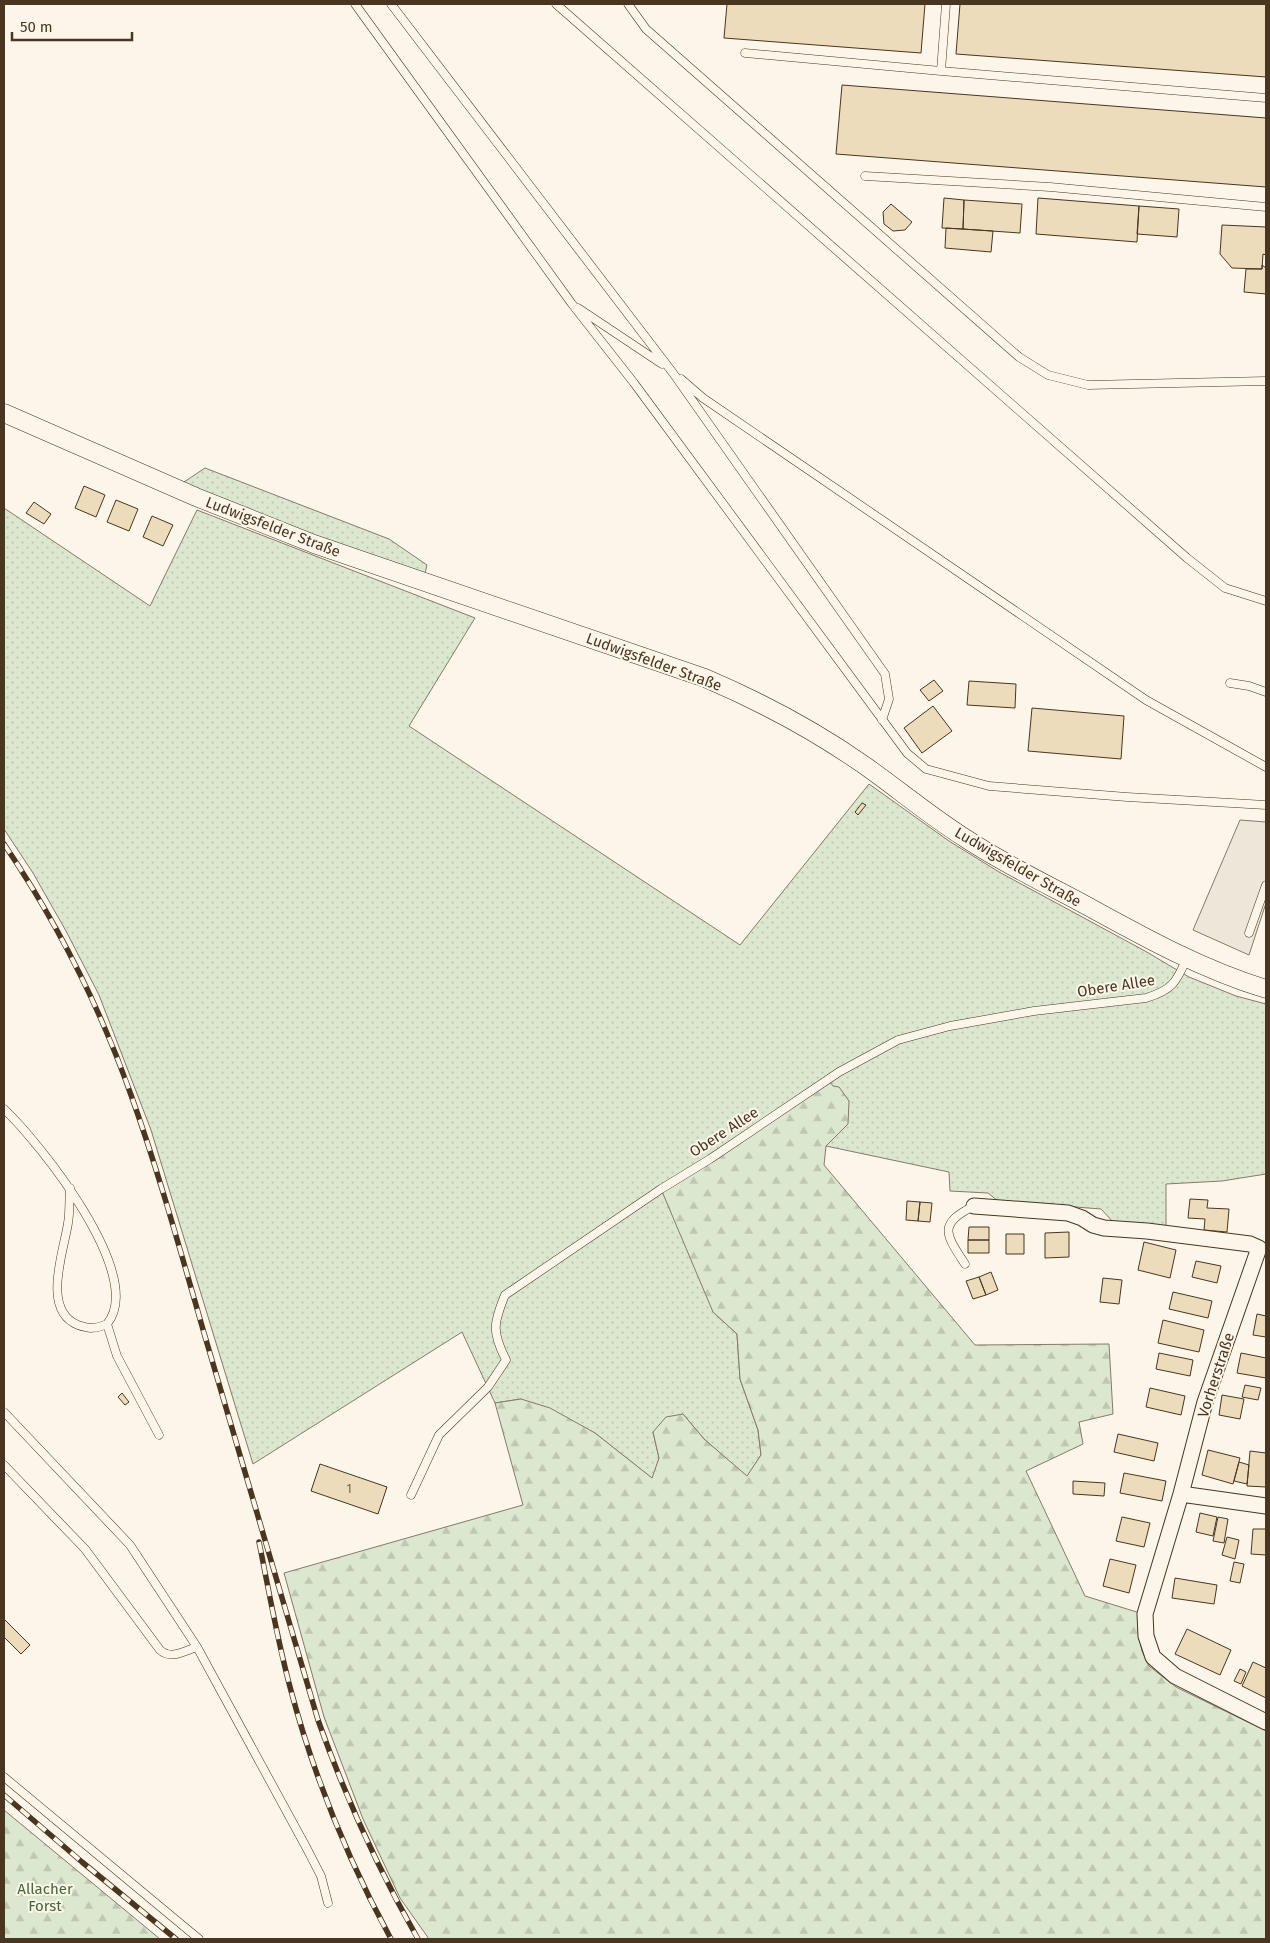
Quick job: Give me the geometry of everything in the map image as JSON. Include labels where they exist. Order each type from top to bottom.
[{"type":"street","name":"Ludwigsfelder Straße","points":[[4,413],[196,497],[314,544],[705,678],[746,695],[819,735],[993,856],[1187,958],[1266,989]]},
{"type":"street","name":"Vorherstraße","points":[[974,1206],[1068,1213],[1104,1228],[1147,1231],[1263,1247],[1205,1402],[1181,1494],[1145,1614],[1146,1636],[1153,1657],[1175,1676],[1266,1722]]},
{"type":"street","points":[[1181,1494],[1266,1506]]},
{"type":"lane","points":[[355,4],[572,304],[634,383],[907,753],[926,769],[989,786],[1127,797],[1266,805]]},
{"type":"lane","points":[[390,4],[673,372],[885,674],[889,699],[882,720]]},
{"type":"lane","points":[[556,4],[1187,558],[1224,588],[1266,601]]},
{"type":"lane","points":[[628,4],[646,29],[1018,357],[1048,375],[1088,385],[1266,381]]},
{"type":"lane","points":[[941,71],[946,4]]},
{"type":"lane","points":[[745,53],[1266,98]]},
{"type":"lane","points":[[865,176],[1050,187],[1266,207]]},
{"type":"lane","points":[[572,304],[653,356],[703,398],[1146,700],[1266,767]]},
{"type":"lane","points":[[1230,682],[1266,692]]},
{"type":"lane","points":[[1249,933],[1266,885]]},
{"type":"lane","name":"Obere Allee","points":[[411,1495],[439,1435],[488,1387],[506,1360],[496,1339],[496,1316],[505,1296],[661,1189],[710,1159],[839,1072],[898,1040],[950,1026],[1034,1011],[1146,998],[1164,992],[1173,985],[1187,958]]},
{"type":"lane","points":[[4,1108],[42,1150],[70,1188],[92,1226],[112,1274],[115,1303],[113,1316],[106,1324],[97,1329],[85,1328],[71,1322],[60,1308],[57,1286],[60,1255],[68,1223],[70,1188]]},
{"type":"lane","points":[[965,1264],[949,1239],[948,1227],[959,1213],[974,1206]]},
{"type":"lane","points":[[106,1324],[117,1356],[159,1435]]},
{"type":"lane","points":[[4,1412],[130,1545],[197,1647],[306,1847],[320,1876],[328,1903]]},
{"type":"lane","points":[[4,1465],[85,1549],[160,1650],[166,1655],[172,1656],[197,1647]]},
{"type":"lane","points":[[4,1777],[199,1939]]},
{"type":"green space","points":[[205,468],[389,539],[427,565],[425,573],[319,537],[181,484]]},
{"type":"green space","points":[[4,508],[150,606],[197,510],[475,618],[409,726],[740,945],[869,784],[949,841],[999,872],[1189,977],[1236,996],[1266,1004],[1266,1174],[1222,1181],[1166,1184],[1166,1226],[1114,1223],[1101,1209],[998,1201],[988,1193],[950,1191],[949,1172],[826,1146],[849,1101],[713,1312],[737,1334],[740,1379],[758,1430],[761,1455],[747,1477],[704,1439],[683,1414],[653,1432],[659,1458],[653,1479],[595,1433],[521,1399],[495,1403],[462,1332],[253,1464],[151,1130],[99,995],[33,873],[4,829]]},
{"type":"green space","points":[[826,1077],[833,1086],[839,1087],[849,1101],[848,1124],[826,1146],[824,1165],[975,1345],[1109,1344],[1113,1414],[1079,1422],[1083,1444],[1026,1471],[1085,1596],[1140,1613],[1138,1629],[1142,1651],[1149,1666],[1176,1687],[1266,1731],[1266,1939],[429,1939],[400,1898],[363,1819],[324,1717],[284,1573],[523,1505],[495,1403],[521,1399],[550,1408],[595,1433],[652,1478],[659,1458],[653,1432],[666,1417],[683,1414],[704,1439],[747,1476],[761,1455],[758,1430],[740,1379],[737,1334],[713,1312],[661,1189]]},
{"type":"green space","name":"Allacher Forst","points":[[4,1810],[160,1939],[4,1939]]},
{"type":"shaded area","points":[[1240,820],[1266,822],[1266,903],[1249,955],[1193,930]]},
{"type":"building","points":[[727,4],[925,4],[921,53],[724,38]]},
{"type":"building","points":[[960,4],[1266,4],[1266,77],[956,54]]},
{"type":"building","points":[[842,85],[1266,118],[1266,187],[836,154]]},
{"type":"building","points":[[944,198],[964,200],[963,229],[942,228]]},
{"type":"building","points":[[1038,198],[1139,206],[1137,242],[1036,234]]},
{"type":"building","points":[[964,200],[1022,204],[1020,233],[963,229]]},
{"type":"building","points":[[891,204],[912,222],[905,230],[893,231],[884,224],[883,212]]},
{"type":"building","points":[[1139,206],[1179,209],[1177,237],[1137,234]]},
{"type":"building","points":[[1222,225],[1266,227],[1266,255],[1263,254],[1262,269],[1232,268],[1220,254]]},
{"type":"building","points":[[946,228],[993,231],[991,252],[945,248]]},
{"type":"building","points":[[1262,265],[1266,268],[1266,294],[1244,292],[1246,269],[1262,269]]},
{"type":"building","points":[[84,486],[105,495],[96,517],[75,508]]},
{"type":"building","points":[[116,500],[138,509],[129,531],[107,522]]},
{"type":"building","points":[[34,502],[51,514],[44,524],[26,513]]},
{"type":"building","points":[[152,516],[173,525],[163,546],[143,537]]},
{"type":"building","points":[[934,680],[943,691],[929,701],[920,690]]},
{"type":"building","points":[[969,681],[1016,684],[1015,708],[967,705]]},
{"type":"building","points":[[933,706],[952,731],[922,753],[904,728]]},
{"type":"building","points":[[1032,708],[1124,716],[1121,759],[1028,751]]},
{"type":"building","points":[[862,803],[866,805],[858,815],[855,812]]},
{"type":"building","points":[[1190,1199],[1208,1200],[1207,1208],[1229,1209],[1227,1232],[1204,1230],[1205,1219],[1188,1218]]},
{"type":"building","points":[[907,1201],[920,1202],[918,1221],[906,1220]]},
{"type":"building","points":[[920,1202],[932,1203],[930,1222],[918,1221]]},
{"type":"building","points":[[969,1227],[989,1227],[989,1240],[968,1240]]},
{"type":"building","points":[[1069,1232],[1069,1257],[1045,1258],[1045,1233]]},
{"type":"building","points":[[1006,1234],[1024,1234],[1024,1254],[1006,1254]]},
{"type":"building","points":[[968,1240],[989,1240],[989,1253],[968,1253]]},
{"type":"building","points":[[1144,1242],[1176,1250],[1170,1278],[1138,1270]]},
{"type":"building","points":[[1196,1261],[1221,1266],[1217,1283],[1192,1277]]},
{"type":"building","points":[[991,1272],[998,1290],[986,1295],[979,1277]]},
{"type":"building","points":[[979,1277],[986,1295],[973,1299],[966,1281]]},
{"type":"building","points":[[1103,1278],[1122,1280],[1119,1304],[1100,1302]]},
{"type":"building","points":[[1173,1292],[1212,1301],[1208,1318],[1169,1309]]},
{"type":"building","points":[[1257,1314],[1266,1316],[1266,1337],[1253,1335]]},
{"type":"building","points":[[1163,1320],[1204,1330],[1199,1352],[1158,1343]]},
{"type":"building","points":[[1159,1353],[1193,1360],[1190,1376],[1156,1369]]},
{"type":"building","points":[[1241,1353],[1266,1358],[1266,1378],[1237,1373]]},
{"type":"building","points":[[1245,1385],[1261,1388],[1258,1400],[1242,1397]]},
{"type":"building","points":[[1150,1388],[1185,1396],[1181,1415],[1146,1407]]},
{"type":"building","points":[[122,1393],[129,1402],[125,1405],[118,1397]]},
{"type":"building","points":[[1222,1395],[1244,1399],[1240,1419],[1219,1415]]},
{"type":"building","points":[[1118,1434],[1158,1443],[1154,1461],[1114,1452]]},
{"type":"building","points":[[1208,1450],[1240,1458],[1233,1484],[1202,1475]]},
{"type":"building","points":[[1250,1451],[1266,1453],[1266,1487],[1247,1486]]},
{"type":"building","points":[[1239,1462],[1249,1465],[1247,1484],[1234,1481]]},
{"type":"building","points":[[320,1464],[387,1487],[378,1514],[311,1491]]},
{"type":"building","points":[[1124,1473],[1166,1481],[1162,1501],[1120,1493]]},
{"type":"building","points":[[1073,1481],[1105,1483],[1104,1496],[1073,1494]]},
{"type":"building","points":[[1200,1513],[1217,1517],[1213,1536],[1196,1532]]},
{"type":"building","points":[[1122,1517],[1150,1523],[1144,1547],[1116,1541]]},
{"type":"building","points":[[1218,1517],[1228,1519],[1224,1543],[1213,1541]]},
{"type":"building","points":[[1253,1529],[1266,1529],[1266,1555],[1251,1554]]},
{"type":"building","points":[[1227,1537],[1239,1540],[1235,1559],[1222,1555]]},
{"type":"building","points":[[1110,1559],[1136,1565],[1129,1593],[1103,1586]]},
{"type":"building","points":[[1234,1562],[1244,1564],[1240,1583],[1230,1581]]},
{"type":"building","points":[[1175,1578],[1217,1585],[1214,1604],[1172,1598]]},
{"type":"building","points":[[4,1619],[30,1645],[21,1654],[4,1637]]},
{"type":"building","points":[[1187,1629],[1231,1650],[1220,1675],[1175,1654]]},
{"type":"building","points":[[1253,1662],[1266,1668],[1266,1698],[1242,1686]]},
{"type":"building","points":[[1240,1669],[1246,1672],[1241,1684],[1234,1681]]},
{"type":"railway","points":[[4,844],[59,934],[91,997],[119,1062],[169,1213],[318,1720],[363,1832],[389,1886],[418,1939]]},
{"type":"railway","points":[[259,1542],[285,1669],[309,1752],[333,1816],[360,1879],[391,1939]]},
{"type":"railway","points":[[4,1795],[176,1939]]}]
